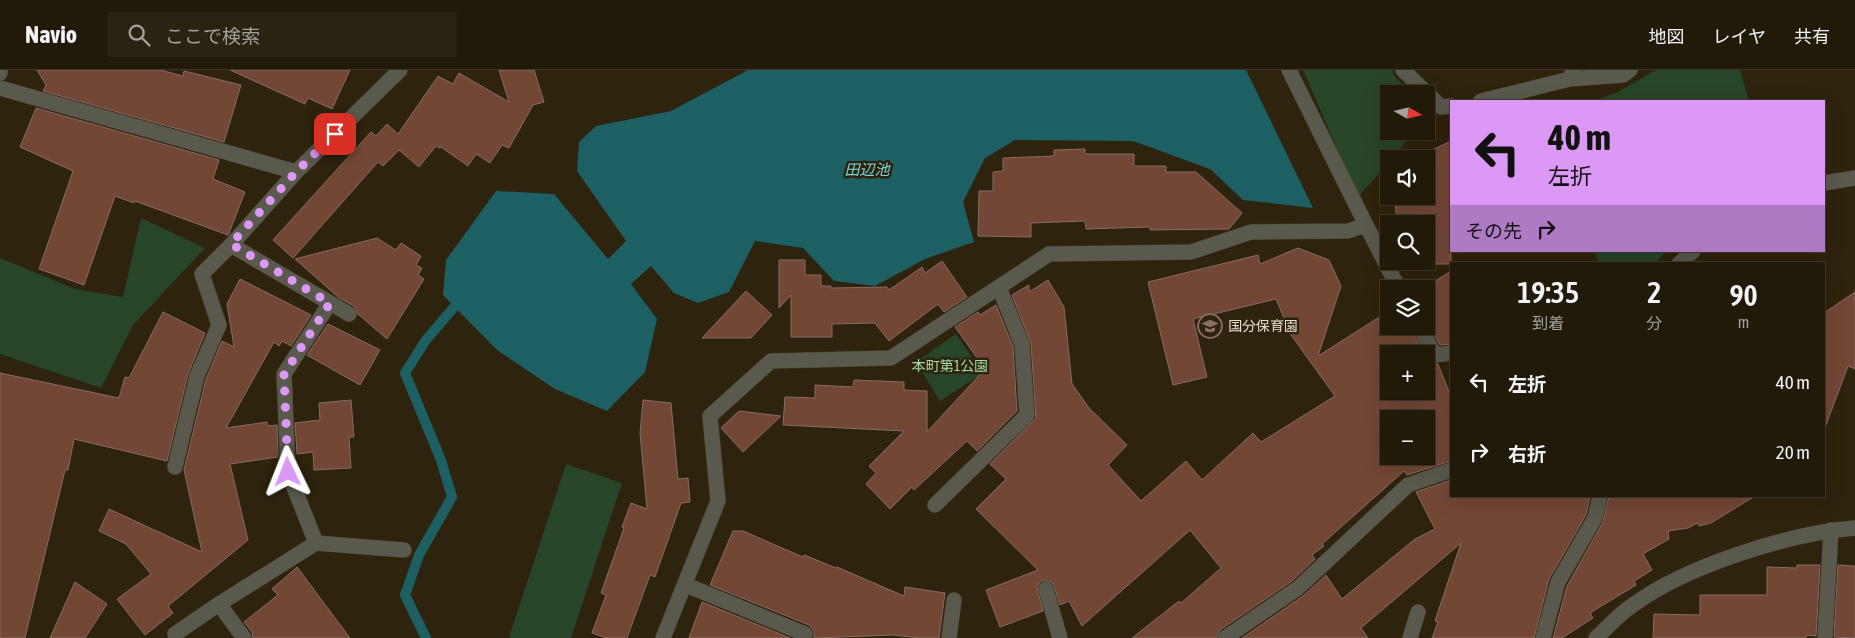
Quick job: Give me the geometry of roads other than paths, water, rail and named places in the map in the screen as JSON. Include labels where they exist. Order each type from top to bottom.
[{"type":"street","points":[[175,467],[197,376],[220,325],[202,274],[233,243],[296,172],[400,70]]},
{"type":"street","points":[[1289,70],[1394,280]]},
{"type":"street","points":[[1403,70],[1441,107],[1450,106]]},
{"type":"street","points":[[1484,100],[1572,74],[1623,75],[1630,70]]},
{"type":"street","points":[[0,88],[296,172]]},
{"type":"street","points":[[1825,182],[1855,178]]},
{"type":"street","points":[[663,638],[686,585],[718,501],[710,416],[771,361],[891,358],[1049,254],[1191,252],[1251,232],[1348,231],[1366,225]]},
{"type":"street","points":[[233,243],[231,244],[349,314]]},
{"type":"street","points":[[1681,262],[1692,252]]},
{"type":"street","points":[[935,505],[1027,415],[1022,345],[999,287]]},
{"type":"street","points":[[316,543],[288,472],[284,374],[330,303]]},
{"type":"street","points":[[1424,335],[1434,355],[1450,353]]},
{"type":"street","points":[[1225,638],[1298,588],[1408,485],[1450,470]]},
{"type":"street","points":[[1543,638],[1558,582],[1595,518],[1600,497]]},
{"type":"street","points":[[1596,638],[1632,605],[1678,578],[1744,552],[1831,530],[1855,528]]},
{"type":"street","points":[[1826,638],[1831,530]]},
{"type":"street","points":[[174,634],[316,543],[404,550]]},
{"type":"street","points":[[686,585],[805,634],[804,638]]},
{"type":"street","points":[[1046,589],[1060,638]]},
{"type":"street","points":[[949,638],[954,600]]},
{"type":"street","points":[[219,604],[244,638]]},
{"type":"street","points":[[1410,638],[1418,612]]},
{"type":"water","name":"田辺池","points":[[748,70],[1246,70],[1313,208],[1243,200],[1210,169],[1133,141],[1015,140],[985,158],[963,202],[974,242],[925,259],[875,286],[834,281],[803,248],[755,241],[729,292],[698,303],[674,293],[651,266],[631,284],[657,319],[645,372],[607,411],[555,389],[497,350],[443,295],[446,260],[496,191],[554,194],[608,259],[626,241],[577,171],[579,142],[596,126],[671,111]]},
{"type":"waterway","points":[[426,638],[405,595],[419,555],[452,497],[441,460],[405,373],[426,340],[455,306]]},
{"type":"place","name":"国分保育園","points":[[1210,326]]},
{"type":"park label","name":"本町第1公園","points":[[950,366]]}]
